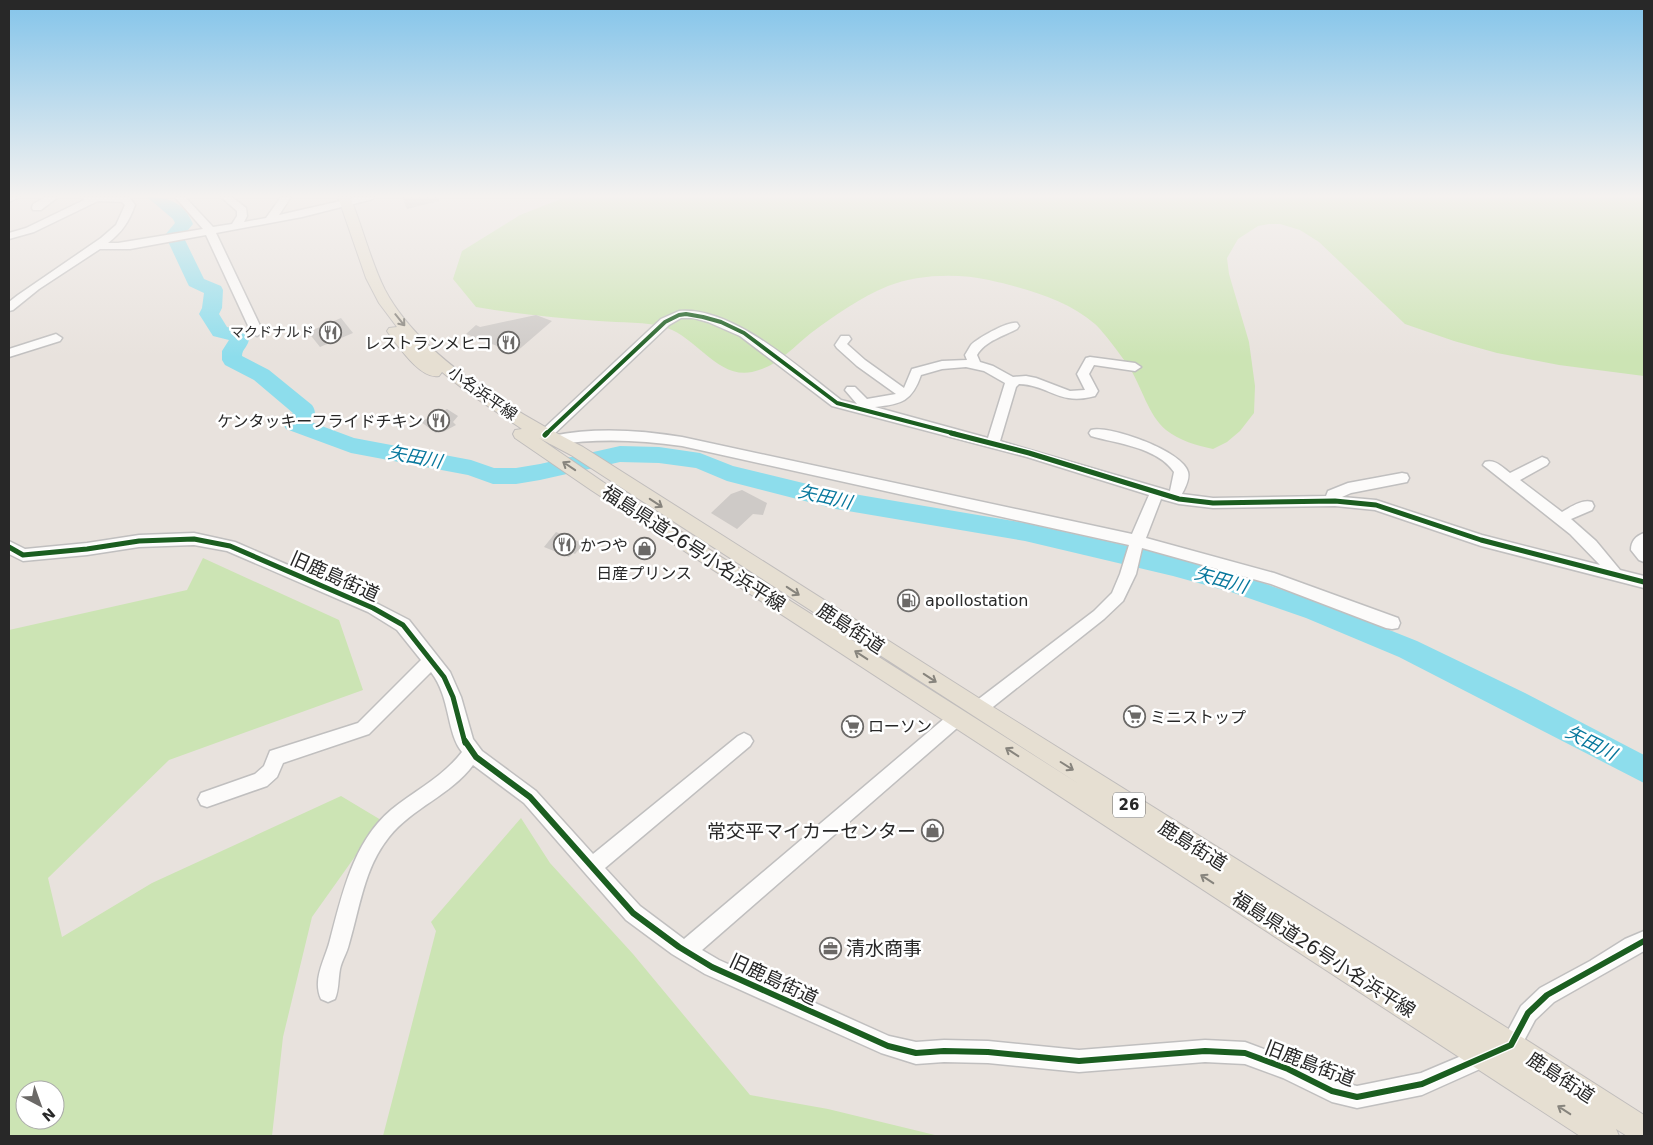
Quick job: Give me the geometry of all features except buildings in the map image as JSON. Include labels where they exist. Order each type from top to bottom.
[{"type":"main road","name":"小名浜平線","points":[[361,250],[386,303],[405,327],[432,355],[472,389],[549,442],[590,480]]},
{"type":"main road","name":"小名浜平線","points":[[549,442],[577,451],[615,477]]},
{"type":"main road","name":"鹿島街道","points":[[615,477],[968,713],[1511,1045],[1644,1131]]},
{"type":"main road","name":"福島県道26号小名浜平線","points":[[590,480],[968,713],[1483,1057],[1605,1136]]},
{"type":"street","points":[[11,304],[89,250]]},
{"type":"street","points":[[218,250],[258,332]]},
{"type":"street","points":[[549,442],[665,322],[681,315],[698,316],[738,329],[832,401],[868,408],[1174,497],[1213,503],[1332,501],[1362,503],[1393,509],[1481,540],[1644,582]]},
{"type":"street","points":[[974,363],[971,355],[975,348],[982,342],[1013,326]]},
{"type":"street","points":[[9,353],[56,338]]},
{"type":"street","points":[[845,339],[841,345],[905,395]]},
{"type":"street","points":[[992,443],[1012,382],[1020,380],[1041,384],[1066,396],[1089,394],[1092,391],[1083,374],[1090,361],[1135,367]]},
{"type":"street","points":[[868,408],[905,395],[912,387],[916,372],[964,362],[995,369],[1012,382]]},
{"type":"street","points":[[851,390],[868,408]]},
{"type":"street","points":[[1096,433],[1146,446],[1176,465],[1181,472],[1180,483],[1174,497]]},
{"type":"street","points":[[549,442],[575,436],[634,434],[698,443],[1137,541],[1274,579],[1392,624]]},
{"type":"street","points":[[1509,480],[1542,462]]},
{"type":"street","points":[[1490,465],[1559,519],[1603,557],[1615,574]]},
{"type":"street","points":[[1332,501],[1333,495],[1348,488],[1402,478]]},
{"type":"street","points":[[685,951],[968,713],[1099,615],[1118,598],[1128,574],[1137,541],[1157,492]]},
{"type":"street","points":[[1559,519],[1587,506]]},
{"type":"street","name":"旧鹿島街道","points":[[9,548],[23,555],[88,549],[140,541],[194,539],[230,546],[373,608],[403,625],[444,677],[453,697],[465,743],[472,753],[530,797],[633,913],[685,951],[712,967],[888,1046],[916,1053],[944,1051],[988,1052],[1079,1060],[1205,1051],[1245,1053],[1288,1069],[1332,1091],[1357,1097],[1422,1084],[1511,1045]]},
{"type":"street","points":[[1644,539],[1638,545],[1638,550],[1644,556]]},
{"type":"street","points":[[207,799],[261,780],[271,771],[276,757],[363,729],[379,715],[431,660]]},
{"type":"street","points":[[592,867],[744,741]]},
{"type":"street","points":[[328,992],[330,967],[338,949],[361,866],[370,847],[379,834],[395,818],[464,765],[472,753]]},
{"type":"street","points":[[1511,1045],[1528,1013],[1547,996],[1632,946],[1644,942]]},
{"type":"green space","points":[[1231,250],[1227,258],[1229,274],[1249,342],[1255,386],[1254,413],[1240,431],[1227,442],[1213,449],[1194,444],[1171,434],[1154,417],[1134,375],[1099,327],[1084,315],[1058,301],[989,280],[965,276],[938,276],[912,279],[888,286],[858,301],[838,314],[769,366],[761,370],[740,373],[718,364],[678,333],[659,326],[642,323],[553,317],[476,307],[453,279],[462,251]]},
{"type":"green space","points":[[1328,250],[1644,250],[1644,376],[1559,365],[1497,353],[1405,324]]},
{"type":"green space","points":[[203,558],[339,620],[363,690],[169,760],[48,878],[62,937],[152,883],[341,796],[381,820],[312,917],[283,1037],[272,1136],[9,1136],[9,630],[187,590]]},
{"type":"green space","points":[[521,818],[550,863],[633,954],[750,1095],[828,1109],[939,1136],[383,1136],[436,931],[431,922]]},
{"type":"waterway","name":"矢田川","points":[[181,250],[196,282],[214,290],[212,308],[209,314],[220,332],[233,334],[239,338],[239,344],[232,351],[232,360],[261,375],[304,410],[304,416],[294,424],[351,445],[471,468],[493,476],[516,476],[540,472],[620,454],[659,455],[700,461],[727,473],[836,500],[1025,532],[1173,566],[1234,583],[1315,611],[1408,649],[1515,702],[1644,770]]},
{"type":"cycle path","points":[[545,435],[665,322],[679,315],[694,315],[721,322],[744,333],[837,403],[1029,453],[1179,499],[1213,503],[1335,501],[1376,505],[1481,540],[1644,582]]},
{"type":"cycle path","points":[[9,547],[23,555],[87,549],[139,541],[194,539],[230,546],[373,608],[403,625],[444,677],[453,697],[465,743],[476,757],[530,797],[633,913],[679,947],[712,967],[888,1046],[916,1053],[944,1051],[988,1052],[1079,1061],[1205,1051],[1245,1053],[1288,1069],[1332,1091],[1357,1097],[1422,1084],[1511,1045],[1528,1013],[1547,995],[1644,941]]},
{"type":"place","name":"マクドナルド","points":[[330,332]]},
{"type":"place","name":"レストランメヒコ","points":[[508,343]]},
{"type":"place","name":"ケンタッキーフライドチキン","points":[[439,421]]},
{"type":"place","name":"かつや","points":[[564,545]]},
{"type":"place","name":"日産プリンス","points":[[644,549]]},
{"type":"place","name":"apollostation","points":[[909,600]]},
{"type":"place","name":"ミニストップ","points":[[1134,717]]},
{"type":"place","name":"ローソン","points":[[852,726]]},
{"type":"place","name":"常交平マイカーセンター","points":[[932,831]]},
{"type":"place","name":"清水商事","points":[[830,948]]}]
